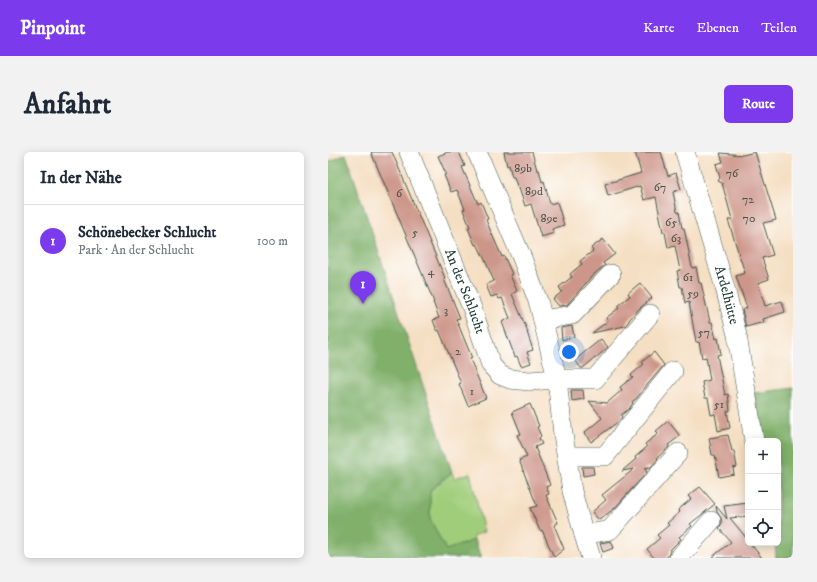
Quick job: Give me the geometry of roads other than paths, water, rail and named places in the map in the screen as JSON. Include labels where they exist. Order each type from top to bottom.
[{"type":"street","name":"An der Schlucht","points":[[409,152],[469,301],[491,365],[500,375],[510,379],[529,381],[595,379],[650,314]]},
{"type":"street","points":[[477,152],[522,258],[539,304],[557,379],[572,491],[592,558]]},
{"type":"street","name":"Ardelhütte","points":[[685,152],[725,288],[737,335],[754,438]]},
{"type":"street","points":[[543,320],[572,315],[611,274]]},
{"type":"street","points":[[567,456],[605,456],[673,371]]},
{"type":"street","points":[[584,535],[610,530],[678,453]]},
{"type":"street","points":[[679,558],[711,521]]},
{"type":"place","name":"Schönebecker Schlucht","points":[[363,304]]}]
